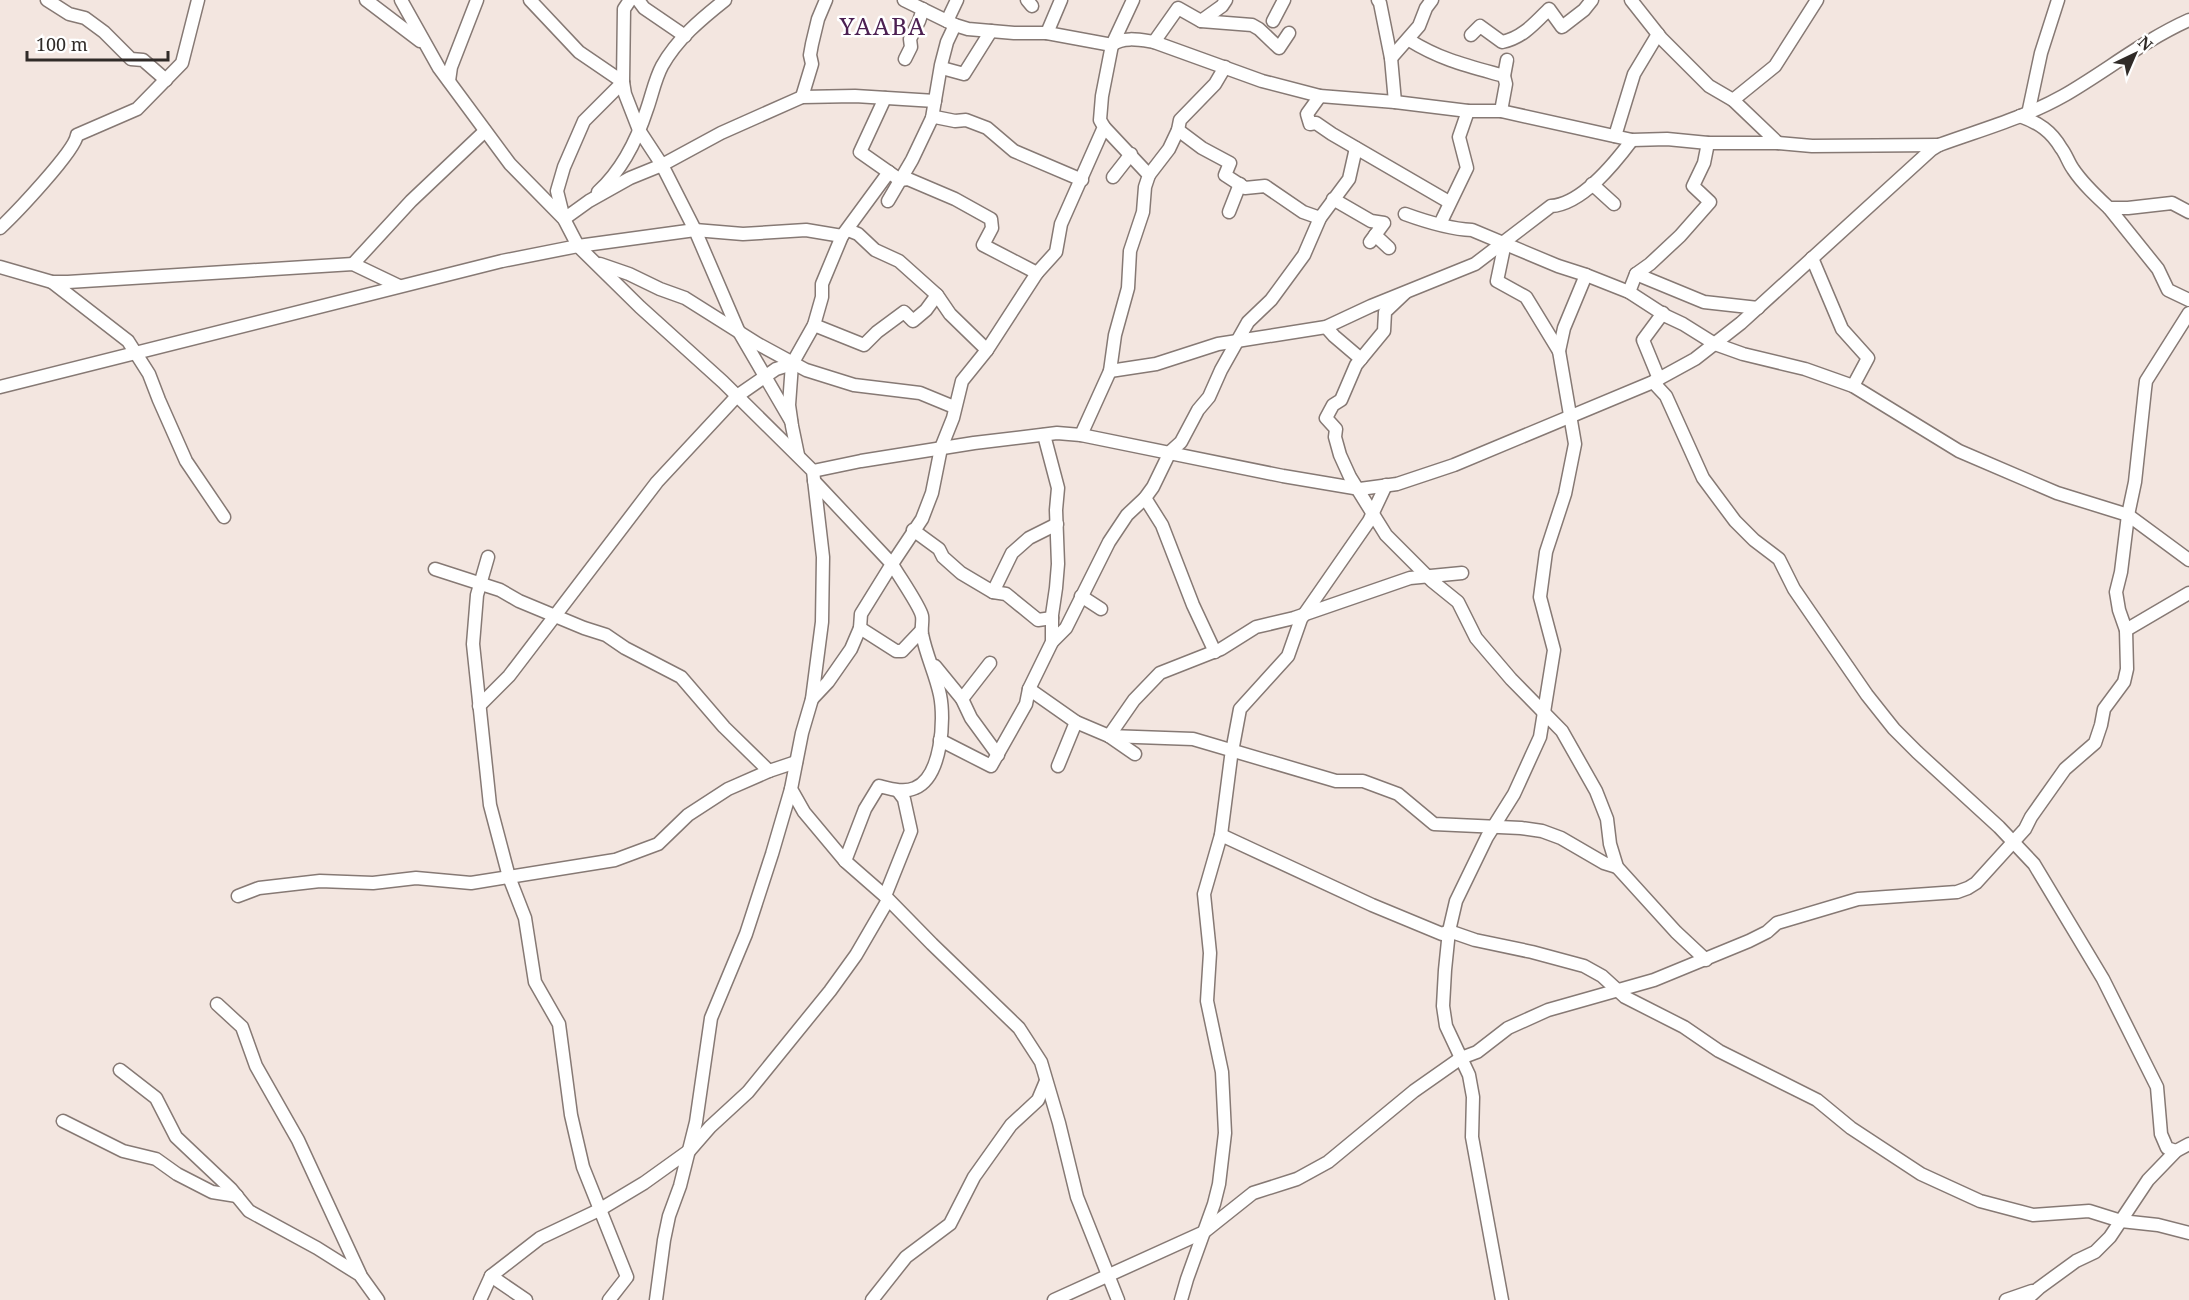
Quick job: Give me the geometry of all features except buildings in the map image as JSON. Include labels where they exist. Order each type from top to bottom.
[{"type":"street","points":[[47,0],[69,14],[85,18],[104,32],[131,59],[143,60],[166,80]]},
{"type":"street","points":[[0,228],[34,193],[72,148],[77,135],[137,109],[182,63],[198,0]]},
{"type":"street","points":[[366,0],[425,44]]},
{"type":"street","points":[[401,0],[449,81],[510,164],[564,219]]},
{"type":"street","points":[[449,81],[451,68],[477,0]]},
{"type":"street","points":[[530,0],[579,52],[623,82]]},
{"type":"street","points":[[630,0],[624,9],[623,82],[625,94],[639,130],[662,165],[695,230],[738,330],[791,421]]},
{"type":"street","points":[[638,0],[644,8],[685,36]]},
{"type":"street","points":[[589,201],[617,170],[639,130],[661,68],[676,45],[706,15],[725,0]]},
{"type":"street","points":[[802,97],[812,64],[810,55],[818,19],[826,0]]},
{"type":"street","points":[[888,201],[923,140],[932,118],[957,0]]},
{"type":"street","points":[[1047,33],[1061,0]]},
{"type":"street","points":[[1133,0],[1113,45],[1102,96],[1100,120],[1149,176]]},
{"type":"street","points":[[1201,21],[1222,6],[1226,0]]},
{"type":"street","points":[[1273,21],[1284,0]]},
{"type":"street","points":[[1378,0],[1391,58],[1395,102]]},
{"type":"street","points":[[1391,58],[1419,26],[1432,0]]},
{"type":"street","points":[[1471,35],[1480,26],[1502,42],[1514,40],[1527,31],[1549,9],[1562,27],[1584,10],[1592,0]]},
{"type":"street","points":[[1631,0],[1658,34],[1709,86],[1732,99],[1778,143]]},
{"type":"street","points":[[1732,99],[1775,66],[1816,0]]},
{"type":"street","points":[[2024,115],[2058,0]]},
{"type":"street","points":[[907,1],[968,29],[1047,33],[1113,45]]},
{"type":"street","points":[[1154,42],[1178,8],[1201,21],[1252,25],[1279,48],[1289,33]]},
{"type":"street","points":[[905,59],[911,47],[909,39],[923,9]]},
{"type":"street","points":[[813,476],[941,448],[1057,433],[1082,435],[1283,476],[1355,488],[1397,484],[1454,465],[1656,381],[1695,359],[1758,308],[1916,162],[1939,146],[2024,115],[2062,96],[2169,29],[2189,20]]},
{"type":"street","points":[[942,68],[964,74],[991,31]]},
{"type":"street","points":[[1615,136],[1616,126],[1634,74],[1658,34]]},
{"type":"street","points":[[1409,40],[1423,49],[1465,67],[1504,76]]},
{"type":"street","points":[[1113,45],[1117,41],[1154,42],[1262,81],[1320,96],[1468,111],[1501,111],[1632,140],[1667,139],[1708,143],[1778,143],[1812,146],[1939,146]]},
{"type":"street","points":[[1501,111],[1506,84],[1504,76],[1507,60]]},
{"type":"street","points":[[1082,435],[1110,371],[1115,335],[1128,288],[1130,251],[1143,212],[1145,187],[1149,176],[1169,149],[1180,120],[1215,84],[1225,67]]},
{"type":"street","points":[[623,82],[584,121],[564,167],[557,191],[557,200],[564,219],[578,246],[799,456],[813,476],[892,564],[922,615],[921,631],[927,657],[940,693],[942,707],[937,758],[928,777],[916,788],[898,791],[879,786],[865,809],[846,861]]},
{"type":"street","points":[[1320,96],[1307,114],[1310,124],[1316,123],[1449,202]]},
{"type":"street","points":[[564,219],[589,201],[630,178],[662,165],[721,133],[802,97],[934,101]]},
{"type":"street","points":[[885,98],[860,152],[900,180],[908,179],[948,196],[991,219],[993,228],[983,245],[1038,273]]},
{"type":"street","points":[[1440,224],[1467,168],[1459,137],[1468,111]]},
{"type":"street","points":[[2024,115],[2039,123],[2061,147],[2072,168],[2085,185],[2109,208],[2158,269],[2168,290],[2189,300]]},
{"type":"street","points":[[932,118],[966,120],[987,128],[1014,151],[1082,180]]},
{"type":"street","points":[[812,699],[845,660],[860,628],[861,614],[922,519],[932,493],[941,448],[953,418],[962,381],[987,350],[1038,273],[1056,252],[1061,224],[1104,127]]},
{"type":"street","points":[[353,264],[411,201],[485,130]]},
{"type":"street","points":[[1178,130],[1202,148],[1230,163],[1225,176],[1245,188],[1264,186],[1303,212],[1320,218]]},
{"type":"street","points":[[1110,371],[1156,364],[1194,350],[1239,340],[1326,327],[1371,306],[1475,264],[1551,206],[1562,206],[1578,196],[1619,158],[1632,140]]},
{"type":"street","points":[[1629,292],[1636,274],[1680,236],[1710,202],[1693,186],[1704,163],[1708,143]]},
{"type":"street","points":[[940,740],[991,766],[1026,705],[1029,689],[1052,642],[1066,628],[1109,542],[1127,515],[1153,487],[1170,452],[1181,442],[1198,410],[1209,397],[1221,370],[1248,322],[1271,300],[1304,255],[1320,218],[1349,179],[1356,148]]},
{"type":"street","points":[[1113,177],[1131,154]]},
{"type":"street","points":[[799,456],[789,405],[792,364],[814,325],[822,297],[822,284],[845,233],[889,172]]},
{"type":"street","points":[[1229,212],[1240,184]]},
{"type":"street","points":[[1592,184],[1614,204]]},
{"type":"street","points":[[1333,200],[1371,221],[1384,223],[1373,238],[1389,248]]},
{"type":"street","points":[[2109,208],[2128,208],[2172,202],[2189,212]]},
{"type":"street","points":[[1405,214],[1457,230],[1472,230],[1558,267],[1629,292],[1715,344],[1743,354],[1805,369],[1852,386],[1959,451],[2057,493],[2128,515],[2189,560]]},
{"type":"street","points":[[0,387],[502,261],[578,246],[695,230],[743,234],[806,230],[858,234],[875,250],[899,261],[937,295],[950,314],[987,350]]},
{"type":"street","points":[[1502,1300],[1472,1137],[1473,1097],[1469,1075],[1446,1026],[1443,1006],[1449,931],[1456,901],[1493,827],[1514,794],[1540,737],[1554,650],[1540,597],[1546,552],[1565,494],[1575,444],[1559,351],[1526,297],[1497,281],[1505,243]]},
{"type":"street","points":[[1812,258],[1842,329],[1868,358],[1852,386]]},
{"type":"street","points":[[596,263],[629,274],[685,298],[792,364],[806,370],[854,385],[920,393],[954,407]]},
{"type":"street","points":[[0,267],[52,282],[353,264],[399,286]]},
{"type":"street","points":[[1636,274],[1704,302],[1758,308]]},
{"type":"street","points":[[1559,351],[1564,328],[1586,275]]},
{"type":"street","points":[[52,282],[128,341],[149,374],[186,461],[224,516]]},
{"type":"street","points":[[1406,293],[1385,312],[1384,331],[1356,365],[1341,400],[1333,405],[1326,418],[1336,429],[1335,437],[1340,455],[1355,488],[1386,535],[1428,577],[1458,602],[1476,638],[1511,679],[1562,731],[1596,791],[1607,819],[1610,843],[1617,867],[1676,932],[1706,960]]},
{"type":"street","points":[[814,325],[864,345],[904,312],[913,321],[926,310],[937,295]]},
{"type":"street","points":[[1663,313],[1643,340],[1656,381],[1666,396],[1703,478],[1754,540],[1779,559],[1794,589],[1894,729],[2034,864],[2103,979],[2157,1087],[2161,1134],[2167,1148],[2176,1151]]},
{"type":"street","points":[[1054,1300],[1204,1232],[1253,1193],[1297,1179],[1328,1162],[1364,1134],[1389,1110],[1461,1058],[1477,1052],[1508,1028],[1548,1010],[1654,980],[1706,960],[1767,932],[1778,923],[1858,899],[1957,892],[1968,888],[1981,878],[2025,829],[2065,769],[2095,742],[2104,709],[2124,682],[2127,669],[2126,630],[2118,610],[2116,592],[2140,447],[2146,381],[2189,313]]},
{"type":"street","points":[[1326,327],[1361,359]]},
{"type":"street","points":[[478,706],[509,676],[657,482],[737,396],[765,375],[792,364]]},
{"type":"street","points":[[1044,435],[1058,488],[1056,588],[1052,642]]},
{"type":"street","points":[[656,1300],[669,1216],[680,1186],[696,1122],[711,1018],[746,934],[772,854],[791,789],[802,733],[812,699],[822,622],[822,557],[813,476]]},
{"type":"street","points":[[1181,1300],[1219,1184],[1225,1132],[1222,1072],[1207,1001],[1210,953],[1204,894],[1221,835],[1240,709],[1288,656],[1304,615],[1343,562],[1373,514],[1386,485]]},
{"type":"street","points":[[1145,498],[1162,525],[1193,605],[1215,652]]},
{"type":"street","points":[[993,592],[1012,553],[1029,538],[1057,524]]},
{"type":"street","points":[[913,530],[939,549],[943,557],[961,573],[993,592],[1006,594],[1038,620],[1052,618]]},
{"type":"street","points":[[488,558],[474,617],[473,644],[490,805],[509,877],[525,918],[535,982],[560,1024],[571,1115],[583,1167],[627,1277],[609,1300]]},
{"type":"street","points":[[435,569],[500,590],[554,616],[606,635],[625,648],[681,677],[724,727],[769,771]]},
{"type":"street","points":[[1109,736],[1134,700],[1160,673],[1215,652],[1256,627],[1304,615],[1410,578],[1462,573]]},
{"type":"street","points":[[2126,630],[2189,593]]},
{"type":"street","points":[[1081,596],[1101,609]]},
{"type":"street","points":[[860,628],[896,651],[902,651],[921,631]]},
{"type":"street","points":[[927,657],[962,699],[971,718],[998,755]]},
{"type":"street","points":[[962,699],[990,663]]},
{"type":"street","points":[[1029,689],[1076,722],[1109,736],[1135,754]]},
{"type":"street","points":[[1058,766],[1076,722]]},
{"type":"street","points":[[1109,736],[1193,739],[1336,781],[1363,781],[1398,794],[1434,824],[1542,831],[1560,838],[1604,863],[1617,867]]},
{"type":"street","points":[[238,896],[259,888],[320,880],[373,884],[416,878],[471,883],[615,860],[658,844],[688,815],[728,789],[796,762]]},
{"type":"street","points":[[791,789],[804,812],[846,861],[1019,1028],[1041,1062],[1077,1197],[1118,1300]]},
{"type":"street","points":[[480,1300],[491,1276],[540,1238],[599,1210],[644,1183],[690,1150],[710,1127],[748,1092],[830,992],[856,956],[886,898],[911,831],[904,799],[898,791]]},
{"type":"street","points":[[1221,835],[1419,926],[1442,934],[1449,931],[1475,940],[1584,966],[1602,976],[1625,997],[1684,1027],[1719,1052],[1817,1100],[1851,1128],[1896,1159],[1940,1184],[1995,1206],[2033,1215],[2089,1211],[2121,1221],[2158,1225],[2189,1233]]},
{"type":"street","points":[[217,1004],[242,1028],[256,1066],[298,1140],[360,1275],[378,1300]]},
{"type":"street","points":[[120,1070],[156,1098],[176,1137],[202,1160],[249,1211],[360,1275]]},
{"type":"street","points":[[872,1300],[906,1257],[950,1224],[974,1177],[1011,1125],[1038,1100],[1046,1081]]},
{"type":"street","points":[[63,1121],[123,1151],[156,1159],[177,1174],[212,1192],[237,1196]]},
{"type":"street","points":[[2026,1300],[2076,1261],[2095,1252],[2110,1237],[2148,1180],[2176,1151],[2189,1144]]},
{"type":"street","points":[[491,1276],[526,1300]]},
{"type":"street","points":[[2006,1300],[2039,1288]]},
{"type":"district","name":"YAABA","points":[[883,27]]}]
